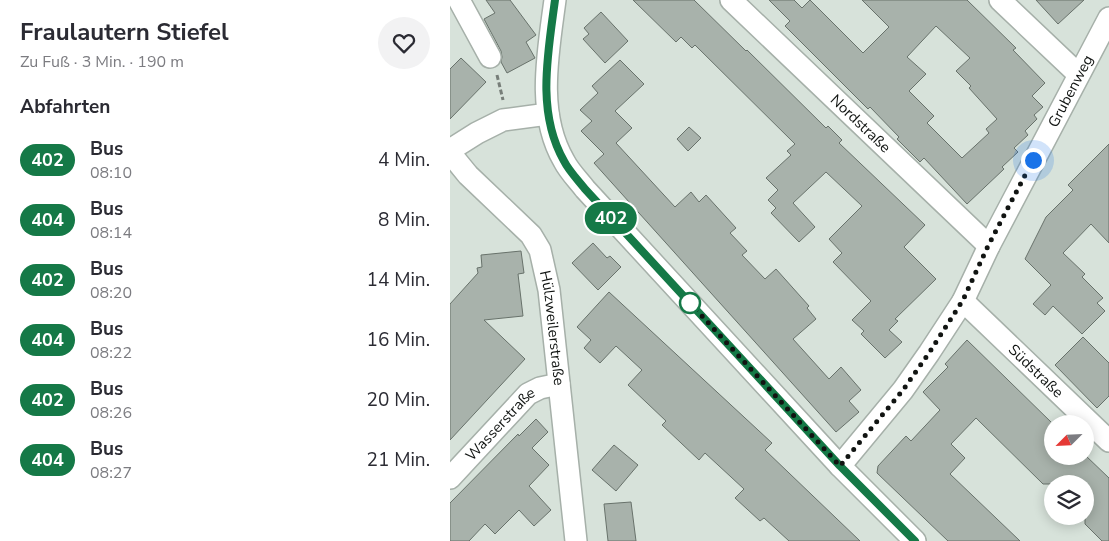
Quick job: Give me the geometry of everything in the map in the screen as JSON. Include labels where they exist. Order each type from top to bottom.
[{"type":"street","points":[[459,0],[490,57]]},
{"type":"street","points":[[555,0],[547,82],[548,114],[554,139],[564,162],[585,189],[840,466],[915,541]]},
{"type":"street","name":"Nordstraße","points":[[731,0],[988,246]]},
{"type":"street","points":[[1000,0],[1078,74]]},
{"type":"street","name":"Grubenweg","points":[[840,466],[903,390],[963,300],[988,246],[1109,18]]},
{"type":"street","points":[[450,152],[477,133],[503,120],[548,114]]},
{"type":"street","name":"Hülzweilerstraße","points":[[450,152],[468,175],[531,235],[540,250],[549,290],[576,541]]},
{"type":"street","name":"Südstraße","points":[[963,300],[1109,442]]},
{"type":"street","name":"Wasserstraße","points":[[450,478],[528,394],[540,388],[559,384]]},
{"type":"path","points":[[490,57],[502,89],[503,120]]},
{"type":"building","points":[[486,0],[510,0],[536,35],[526,42],[535,58],[507,73],[501,62],[501,51],[484,19],[495,13]]},
{"type":"building","points":[[633,0],[694,0],[826,128],[828,126],[842,140],[839,143],[925,225],[904,247],[936,279],[895,319],[898,321],[889,330],[902,342],[885,358],[861,334],[864,331],[852,320],[871,301],[833,262],[842,253],[829,239],[862,206],[826,172],[793,203],[815,227],[799,242],[771,213],[776,208],[768,200],[778,190],[766,178],[791,155],[787,151],[795,144],[695,45],[692,48],[681,37],[676,42]]},
{"type":"building","points":[[769,0],[794,0],[802,8],[810,0],[863,53],[889,27],[862,0],[967,0],[1016,48],[1013,50],[1045,83],[1032,96],[1043,107],[1034,115],[1037,119],[1025,131],[1028,135],[1014,148],[1018,152],[1002,167],[1004,169],[967,204],[924,158],[920,162],[897,139],[899,137],[870,107],[868,109],[785,26],[790,21]],"holes":[[[936,26],[970,58],[956,71],[971,86],[969,88],[997,119],[986,129],[989,133],[962,158],[927,123],[934,116],[909,91],[926,74],[907,57]]]},
{"type":"building","points":[[1036,0],[1084,0],[1058,24]]},
{"type":"building","points":[[601,12],[628,41],[605,63],[583,39],[589,34],[584,28]]},
{"type":"building","points":[[461,58],[486,82],[450,119],[450,69]]},
{"type":"building","points":[[620,60],[644,84],[615,111],[632,128],[616,143],[675,207],[691,192],[699,202],[706,195],[736,228],[730,233],[747,251],[742,255],[765,279],[776,269],[809,306],[807,308],[816,319],[793,339],[829,379],[841,367],[861,390],[849,401],[859,412],[836,432],[594,163],[604,154],[581,131],[592,121],[580,110],[598,93],[592,86]]},
{"type":"building","points":[[689,127],[701,138],[688,151],[677,139]]},
{"type":"building","points":[[1109,144],[1109,243],[1091,224],[1063,253],[1085,274],[1082,277],[1103,298],[1097,303],[1105,311],[1082,334],[1053,306],[1045,315],[1033,304],[1051,285],[1025,259],[1046,217],[1073,190],[1068,185]]},
{"type":"building","points":[[593,243],[607,258],[610,256],[621,267],[598,290],[572,263]]},
{"type":"building","points":[[521,251],[524,273],[518,274],[523,316],[484,320],[525,359],[450,440],[450,304],[478,273],[477,268],[482,267],[481,255]]},
{"type":"building","points":[[609,292],[772,443],[765,450],[860,541],[789,541],[764,518],[760,521],[735,498],[744,489],[705,453],[699,460],[662,425],[666,421],[628,385],[642,370],[616,346],[600,363],[584,348],[591,340],[577,327]]},
{"type":"building","points":[[1083,337],[1109,363],[1109,396],[1097,408],[1055,365]]},
{"type":"building","points":[[967,340],[1044,415],[1044,465],[1094,464],[1109,478],[1109,541],[1102,541],[1086,525],[1094,525],[1094,475],[1044,475],[1043,484],[976,418],[951,444],[965,458],[950,474],[1020,541],[948,541],[877,473],[878,466],[906,436],[911,441],[940,410],[923,392],[948,367],[945,364]]},
{"type":"building","points":[[536,419],[548,432],[532,448],[549,465],[529,486],[551,510],[534,526],[519,510],[495,534],[485,524],[469,541],[450,541],[450,503],[518,434],[519,436]]},
{"type":"building","points":[[614,445],[638,465],[616,491],[592,470]]},
{"type":"building","points":[[631,502],[636,541],[608,541],[604,504]]},
{"type":"bus line","name":"402","points":[[555,0],[547,82],[548,114],[554,139],[564,162],[585,189],[840,466],[915,541]]},
{"type":"route","points":[[690,303],[840,466],[903,390],[963,300],[988,246],[1033,160]]}]
